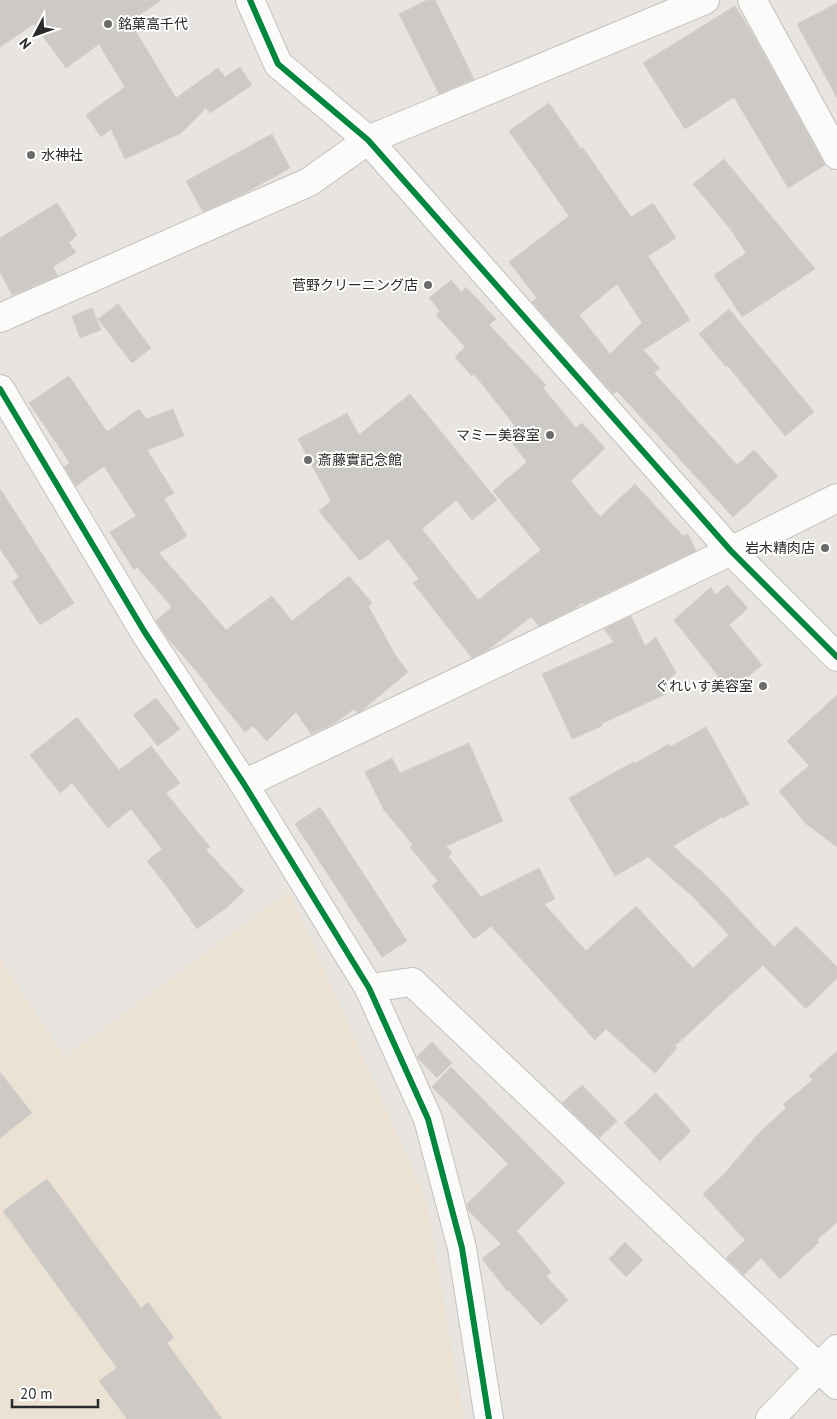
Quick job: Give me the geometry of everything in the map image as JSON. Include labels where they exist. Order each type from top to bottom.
[{"type":"street","points":[[250,0],[278,64],[368,140],[730,551],[837,656]]},
{"type":"street","points":[[0,318],[309,182],[368,140],[705,0]]},
{"type":"street","points":[[752,0],[837,155]]},
{"type":"street","points":[[0,389],[144,631],[244,784],[369,988],[428,1119],[462,1248],[489,1419]]},
{"type":"street","points":[[244,784],[837,498]]},
{"type":"street","points":[[369,988],[412,982],[831,1368],[770,1419]]},
{"type":"shaded area","points":[[289,891],[426,1199],[464,1419],[0,1419],[0,958],[65,1057]]},
{"type":"building","points":[[0,0],[161,0],[130,22],[176,98],[218,68],[225,77],[240,67],[252,85],[210,113],[206,108],[181,133],[125,159],[111,129],[101,137],[86,115],[125,87],[99,44],[66,68],[34,24],[0,47]]},
{"type":"building","points":[[427,0],[435,0],[474,79],[439,94],[399,14]]},
{"type":"building","points":[[837,3],[837,98],[797,24]]},
{"type":"building","points":[[735,6],[751,31],[825,165],[788,188],[734,97],[685,129],[643,63]]},
{"type":"building","points":[[549,103],[631,217],[653,203],[676,238],[648,256],[690,320],[643,350],[660,368],[654,373],[737,465],[754,450],[778,476],[733,517],[617,391],[612,393],[532,302],[537,298],[509,262],[569,216],[509,131]],"holes":[[[617,284],[642,323],[610,354],[579,315]]]},
{"type":"building","points":[[272,134],[290,168],[245,193],[203,212],[186,181]]},
{"type":"building","points":[[724,159],[815,269],[742,317],[714,275],[746,253],[731,230],[693,184]]},
{"type":"building","points":[[57,203],[77,235],[69,243],[76,252],[53,267],[58,276],[12,295],[0,272],[0,238]]},
{"type":"building","points":[[451,280],[461,292],[466,287],[496,319],[489,325],[546,385],[543,388],[576,428],[582,423],[605,448],[571,481],[600,517],[635,484],[683,536],[688,534],[696,551],[582,603],[574,609],[539,626],[531,617],[489,649],[472,658],[413,583],[419,579],[388,539],[360,561],[319,511],[331,501],[298,439],[347,413],[359,435],[410,394],[497,500],[472,520],[456,500],[422,529],[478,600],[541,550],[493,491],[527,462],[505,434],[515,426],[474,374],[472,376],[455,357],[465,347],[436,315],[440,311],[429,298]]},
{"type":"building","points":[[118,304],[151,348],[132,363],[98,319]]},
{"type":"building","points":[[92,308],[101,330],[80,338],[72,316]]},
{"type":"building","points":[[729,309],[814,412],[785,436],[699,334]]},
{"type":"building","points":[[69,376],[107,432],[139,409],[147,419],[173,409],[184,436],[147,450],[174,493],[164,499],[187,536],[159,553],[226,630],[272,596],[292,621],[349,576],[372,603],[368,606],[396,656],[408,672],[361,711],[357,713],[354,709],[333,724],[311,734],[296,712],[267,741],[253,726],[245,732],[165,635],[156,621],[172,607],[137,567],[134,570],[110,532],[136,516],[104,466],[76,486],[64,467],[70,463],[29,403]]},
{"type":"building","points":[[0,489],[74,603],[40,625],[12,582],[19,577],[0,549]]},
{"type":"building","points":[[727,585],[748,608],[729,625],[762,665],[730,691],[674,620],[711,587],[715,595]]},
{"type":"building","points":[[631,616],[645,646],[656,637],[676,673],[662,685],[666,694],[572,739],[542,674],[614,642],[604,629]]},
{"type":"building","points":[[837,695],[837,847],[805,823],[779,791],[809,766],[787,741]]},
{"type":"building","points":[[156,698],[180,729],[158,746],[133,715]]},
{"type":"building","points":[[77,717],[119,770],[151,746],[180,783],[166,793],[210,847],[206,850],[244,891],[226,908],[197,929],[147,861],[162,849],[131,809],[108,828],[72,783],[60,793],[30,755]]},
{"type":"building","points":[[706,727],[749,804],[722,817],[673,846],[713,882],[774,947],[796,926],[837,967],[837,978],[806,1009],[763,965],[675,1046],[677,1048],[655,1073],[606,1029],[595,1040],[491,926],[474,939],[432,886],[438,881],[410,847],[413,845],[384,810],[365,772],[392,758],[400,773],[469,743],[503,821],[446,846],[452,853],[448,856],[481,897],[539,868],[555,899],[544,904],[586,951],[636,906],[693,968],[729,935],[693,897],[648,857],[615,876],[569,798],[633,762],[634,764],[669,744],[670,747]]},
{"type":"building","points":[[320,807],[407,941],[382,957],[295,824]]},
{"type":"building","points":[[432,1042],[452,1063],[437,1078],[417,1057]]},
{"type":"building","points":[[837,1051],[837,1222],[780,1279],[761,1258],[744,1275],[726,1258],[745,1240],[703,1194],[725,1173],[759,1133],[786,1108],[783,1104],[813,1080],[809,1076]]},
{"type":"building","points":[[451,1067],[565,1183],[517,1231],[551,1272],[546,1276],[568,1300],[541,1325],[507,1291],[482,1259],[501,1244],[468,1210],[467,1204],[508,1164],[432,1087]]},
{"type":"building","points":[[0,1072],[32,1113],[0,1138]]},
{"type":"building","points":[[582,1085],[617,1121],[599,1138],[562,1103]]},
{"type":"building","points":[[656,1093],[691,1131],[660,1161],[624,1123]]},
{"type":"building","points":[[47,1179],[141,1308],[148,1302],[174,1338],[167,1343],[222,1419],[127,1419],[99,1381],[117,1368],[3,1211]]},
{"type":"building","points":[[625,1242],[643,1260],[626,1277],[609,1259]]},
{"type":"cycle path","points":[[250,0],[278,64],[368,140],[731,551],[837,657]]},
{"type":"cycle path","points":[[0,389],[144,631],[244,784],[369,988],[428,1119],[462,1248],[489,1419]]},
{"type":"place","name":"銘菓高千代","points":[[108,24]]},
{"type":"place","name":"水神社","points":[[31,155]]},
{"type":"place","name":"菅野クリーニング店","points":[[428,285]]},
{"type":"place","name":"マミー美容室","points":[[550,435]]},
{"type":"place","name":"斎藤實記念館","points":[[308,460]]},
{"type":"place","name":"岩木精肉店","points":[[825,548]]},
{"type":"place","name":"ぐれいす美容室","points":[[763,686]]}]
